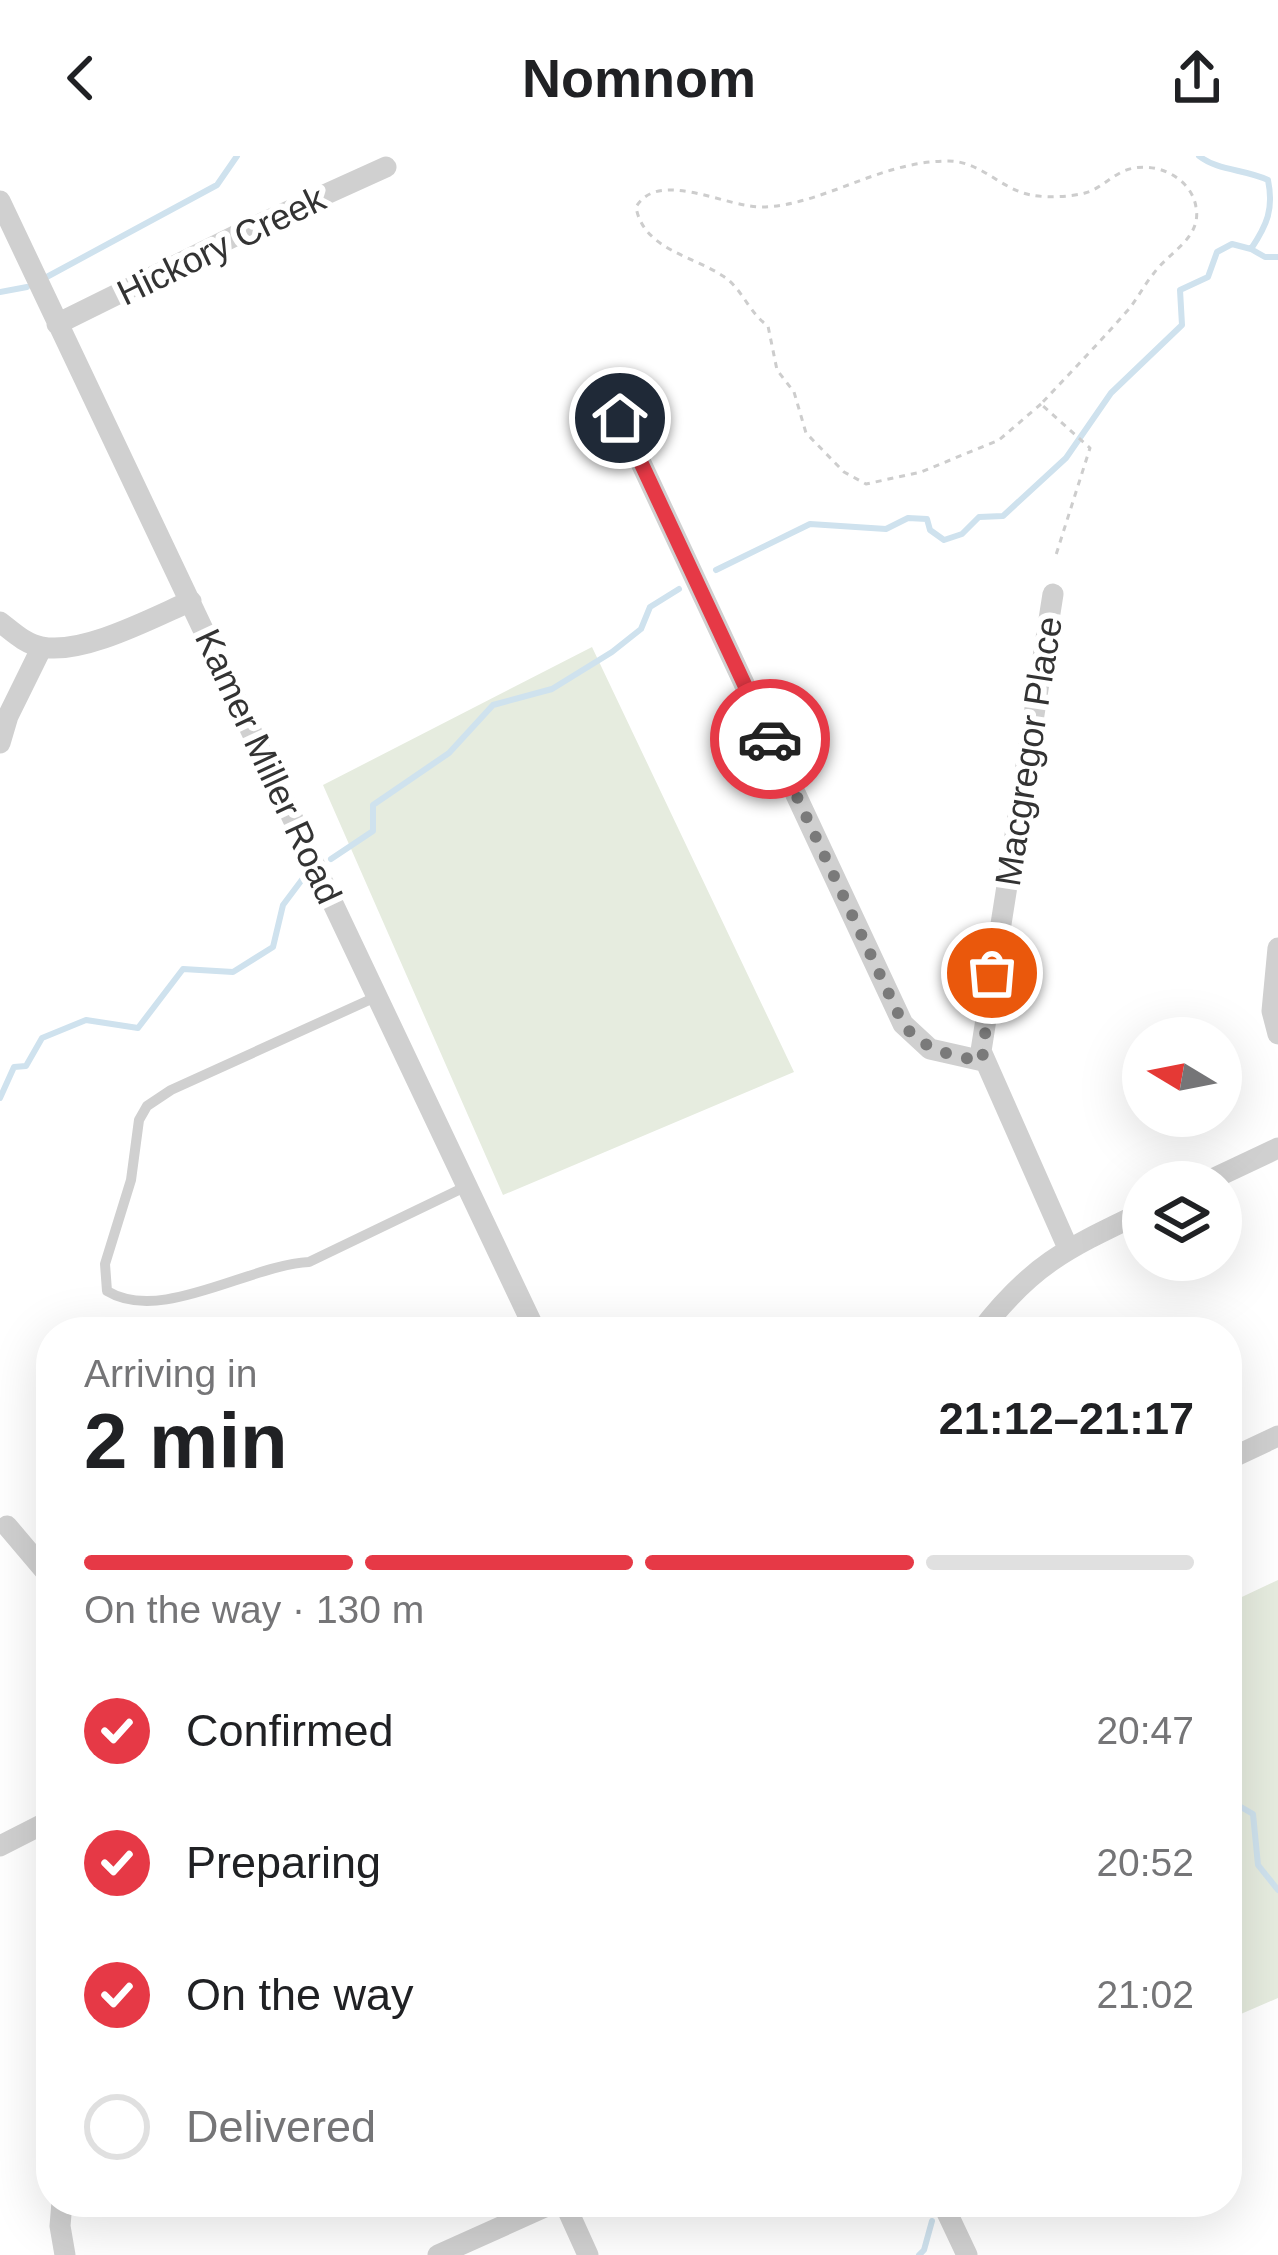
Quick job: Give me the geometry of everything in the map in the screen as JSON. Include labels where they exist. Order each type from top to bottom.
[{"type":"street","name":"Hickory Creek","points":[[57,324],[386,167]]},
{"type":"street","name":"Kamer Miller Road","points":[[0,201],[529,1317]]},
{"type":"street","points":[[620,418],[903,1024],[930,1049],[982,1061],[1068,1248]]},
{"type":"street","name":"Macgregor Place","points":[[982,1061],[1053,594]]},
{"type":"street","points":[[0,622],[26,643],[42,647],[97,639],[190,602]]},
{"type":"street","points":[[0,743],[42,647]]},
{"type":"street","points":[[1278,948],[1272,994],[1278,1034]]},
{"type":"street","points":[[1242,1165],[1278,1148]]},
{"type":"street","points":[[992,1317],[1020,1282],[1068,1248],[1122,1222]]},
{"type":"street","points":[[1242,1453],[1278,1436]]},
{"type":"street","points":[[7,1526],[36,1560]]},
{"type":"street","points":[[0,1846],[36,1828]]},
{"type":"street","points":[[61,2217],[65,2255]]},
{"type":"street","points":[[438,2255],[525,2217]]},
{"type":"street","points":[[568,2217],[588,2255]]},
{"type":"street","points":[[949,2217],[967,2255]]},
{"type":"lane","points":[[378,996],[171,1090],[147,1106],[139,1120],[131,1180],[105,1264],[107,1291],[124,1301],[185,1295],[281,1263],[325,1257],[467,1186]]},
{"type":"path","points":[[947,161],[972,164],[1032,196],[1078,195],[1126,170],[1145,167],[1172,173],[1189,189],[1197,209],[1194,226],[1182,247],[1156,269],[1131,306],[1041,404],[999,440],[921,472],[866,484],[844,472],[806,433],[794,392],[777,370],[768,326],[755,317],[725,277],[652,237],[638,222],[636,207],[642,196],[657,190],[685,191],[757,207],[780,206],[892,167],[947,161]]},
{"type":"path","points":[[1041,404],[1090,448],[1055,558]]},
{"type":"shaded area","points":[[592,647],[794,1072],[503,1195],[323,785]]},
{"type":"shaded area","points":[[1278,1580],[1278,1998],[1242,2014],[1242,1597]]},
{"type":"waterway","points":[[43,279],[217,185],[237,156]]},
{"type":"waterway","points":[[1199,156],[1268,180],[1268,216],[1251,249],[1265,257],[1278,257]]},
{"type":"waterway","points":[[716,570],[810,524],[886,529],[908,518],[927,519],[930,530],[944,540],[962,534],[979,517],[1003,516],[1066,458],[1111,393],[1182,325],[1180,290],[1208,277],[1217,252],[1232,244],[1251,249]]},
{"type":"waterway","points":[[0,292],[27,287]]},
{"type":"waterway","points":[[331,859],[373,831],[373,805],[449,753],[493,705],[552,689],[612,652],[641,629],[650,607],[679,589]]},
{"type":"waterway","points":[[0,1098],[14,1067],[26,1066],[42,1038],[86,1020],[138,1028],[183,969],[233,972],[273,947],[283,905],[307,873]]},
{"type":"waterway","points":[[1242,1808],[1253,1814],[1258,1865],[1278,1890]]},
{"type":"waterway","points":[[919,2255],[932,2221]]},
{"type":"way so far","points":[[770,739],[903,1024],[916,1039],[936,1051],[982,1061],[992,973]]},
{"type":"route","points":[[620,418],[770,739]]}]
